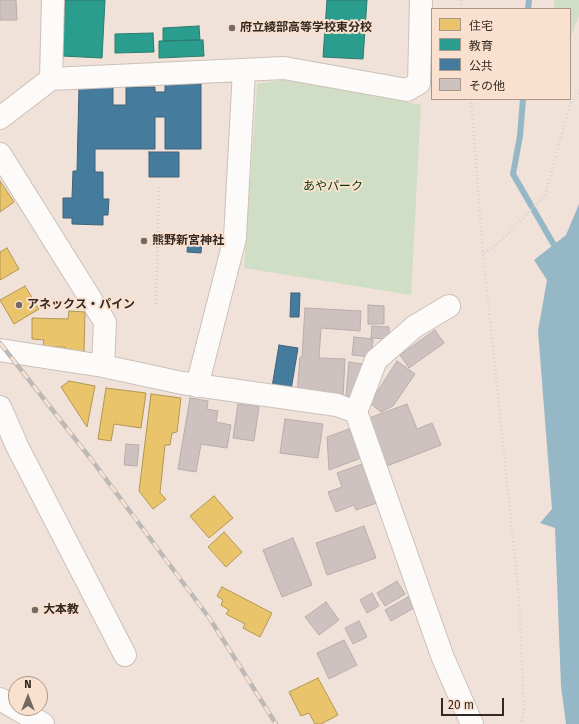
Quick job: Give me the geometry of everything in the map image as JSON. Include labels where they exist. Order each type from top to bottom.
[{"type":"street","points":[[51,79],[53,0]]},
{"type":"street","points":[[0,118],[51,79],[284,68],[408,90],[419,83],[421,0]]},
{"type":"street","points":[[197,386],[235,238],[244,70]]},
{"type":"street","points":[[0,154],[105,322],[103,366]]},
{"type":"street","points":[[449,306],[414,327],[376,360],[356,412],[443,658],[472,724]]},
{"type":"street","points":[[0,350],[103,366],[197,386],[338,406],[356,412]]},
{"type":"street","points":[[0,406],[17,446],[125,654]]},
{"type":"street","points":[[0,699],[43,724]]},
{"type":"path","points":[[484,254],[500,242],[545,195],[570,104],[579,93]]},
{"type":"path","points":[[471,100],[484,254],[519,596],[524,710],[521,724]]},
{"type":"path","points":[[156,304],[159,185]]},
{"type":"green space","points":[[554,0],[579,0],[579,16],[571,36],[571,8],[554,8]]},
{"type":"green space","name":"あやパーク","points":[[286,79],[421,105],[411,295],[244,268],[257,84]]},
{"type":"water","points":[[579,204],[579,724],[566,724],[561,686],[555,528],[540,523],[552,509],[538,331],[547,280],[534,260],[566,235]]},
{"type":"building: 住宅","points":[[0,181],[14,202],[0,212]]},
{"type":"building: 住宅","points":[[7,248],[19,269],[0,280],[0,252]]},
{"type":"building: 住宅","name":"アネックス・パイン","points":[[25,286],[39,309],[14,324],[0,300]]},
{"type":"building: 住宅","points":[[69,311],[85,312],[84,355],[65,354],[65,347],[43,347],[44,340],[32,339],[32,318],[68,319]]},
{"type":"building: 住宅","points":[[69,381],[95,386],[87,427],[61,387]]},
{"type":"building: 住宅","points":[[106,388],[146,393],[141,428],[114,424],[111,441],[98,439]]},
{"type":"building: 住宅","points":[[151,394],[181,398],[177,432],[172,433],[170,445],[165,445],[160,493],[166,499],[153,509],[139,491]]},
{"type":"building: 住宅","points":[[214,496],[233,518],[209,538],[190,516]]},
{"type":"building: 住宅","points":[[224,532],[242,552],[226,567],[208,547]]},
{"type":"building: 住宅","points":[[222,587],[272,613],[260,637],[243,628],[245,624],[226,614],[229,610],[221,605],[223,600],[217,596]]},
{"type":"building: 住宅","points":[[318,678],[338,715],[321,724],[315,724],[309,713],[301,716],[289,692]]},
{"type":"building: 教育","points":[[65,0],[105,0],[102,58],[62,56]]},
{"type":"building: 教育","points":[[327,0],[367,0],[363,59],[323,57]]},
{"type":"building: 教育","points":[[199,26],[200,40],[163,41],[163,28]]},
{"type":"building: 教育","points":[[153,33],[154,52],[115,53],[115,34]]},
{"type":"building: 教育","points":[[203,40],[204,56],[159,58],[159,41]]},
{"type":"building: 公共","points":[[165,83],[201,84],[201,149],[165,149],[165,117],[155,117],[155,149],[95,149],[95,172],[103,172],[103,199],[109,199],[108,215],[103,215],[103,225],[72,224],[72,218],[63,218],[63,198],[72,198],[73,171],[77,171],[79,87],[113,87],[113,105],[126,105],[126,87],[155,87],[155,92],[165,92]]},
{"type":"building: 公共","points":[[149,152],[179,152],[179,177],[149,177]]},
{"type":"building: 公共","points":[[188,239],[202,240],[201,253],[187,252]]},
{"type":"building: 公共","points":[[291,293],[300,293],[299,317],[290,317]]},
{"type":"building: 公共","points":[[279,345],[298,348],[291,390],[272,387]]},
{"type":"building: その他","points":[[0,0],[16,0],[17,20],[0,20]]},
{"type":"building: その他","points":[[368,305],[384,306],[384,324],[368,324]]},
{"type":"building: その他","points":[[305,308],[361,311],[360,331],[321,328],[319,358],[345,359],[343,397],[297,394],[300,357],[302,357]]},
{"type":"building: その他","points":[[372,326],[389,327],[389,339],[371,338]]},
{"type":"building: その他","points":[[435,330],[444,343],[409,368],[400,355]]},
{"type":"building: その他","points":[[354,337],[373,339],[371,357],[352,355]]},
{"type":"building: その他","points":[[397,361],[415,374],[393,406],[381,412],[370,403]]},
{"type":"building: その他","points":[[349,362],[362,364],[359,398],[346,396]]},
{"type":"building: その他","points":[[190,398],[208,401],[207,409],[218,411],[216,422],[231,425],[227,448],[201,444],[196,472],[178,469]]},
{"type":"building: その他","points":[[238,404],[259,407],[254,441],[233,438]]},
{"type":"building: その他","points":[[407,404],[417,429],[432,423],[441,445],[387,466],[369,418]]},
{"type":"building: その他","points":[[285,419],[323,424],[318,458],[280,453]]},
{"type":"building: その他","points":[[349,429],[361,458],[329,470],[327,437]]},
{"type":"building: その他","points":[[126,444],[139,445],[137,466],[124,465]]},
{"type":"building: その他","points":[[365,463],[380,502],[356,510],[354,505],[336,512],[328,492],[342,487],[337,473]]},
{"type":"building: その他","points":[[364,526],[376,558],[327,575],[316,543]]},
{"type":"building: その他","points":[[293,538],[312,585],[282,597],[263,550]]},
{"type":"building: その他","points":[[397,581],[405,594],[385,606],[377,593]]},
{"type":"building: その他","points":[[372,593],[379,606],[367,613],[360,600]]},
{"type":"building: その他","points":[[408,597],[414,608],[391,621],[385,610]]},
{"type":"building: その他","points":[[326,602],[339,620],[319,635],[305,617]]},
{"type":"building: その他","points":[[359,621],[367,637],[353,644],[345,628]]},
{"type":"building: その他","points":[[344,640],[357,665],[329,679],[317,653]]},
{"type":"waterway","points":[[528,8],[529,0]]},
{"type":"waterway","points":[[523,100],[520,136],[513,174],[558,252]]},
{"type":"railway","points":[[0,343],[94,463],[210,619],[276,724]]},
{"type":"place","name":"府立綾部高等学校東分校","points":[[232,28]]},
{"type":"place","name":"熊野新宮神社","points":[[144,241]]},
{"type":"place","name":"アネックス・パイン","points":[[19,305]]},
{"type":"place","name":"大本教","points":[[35,610]]}]
